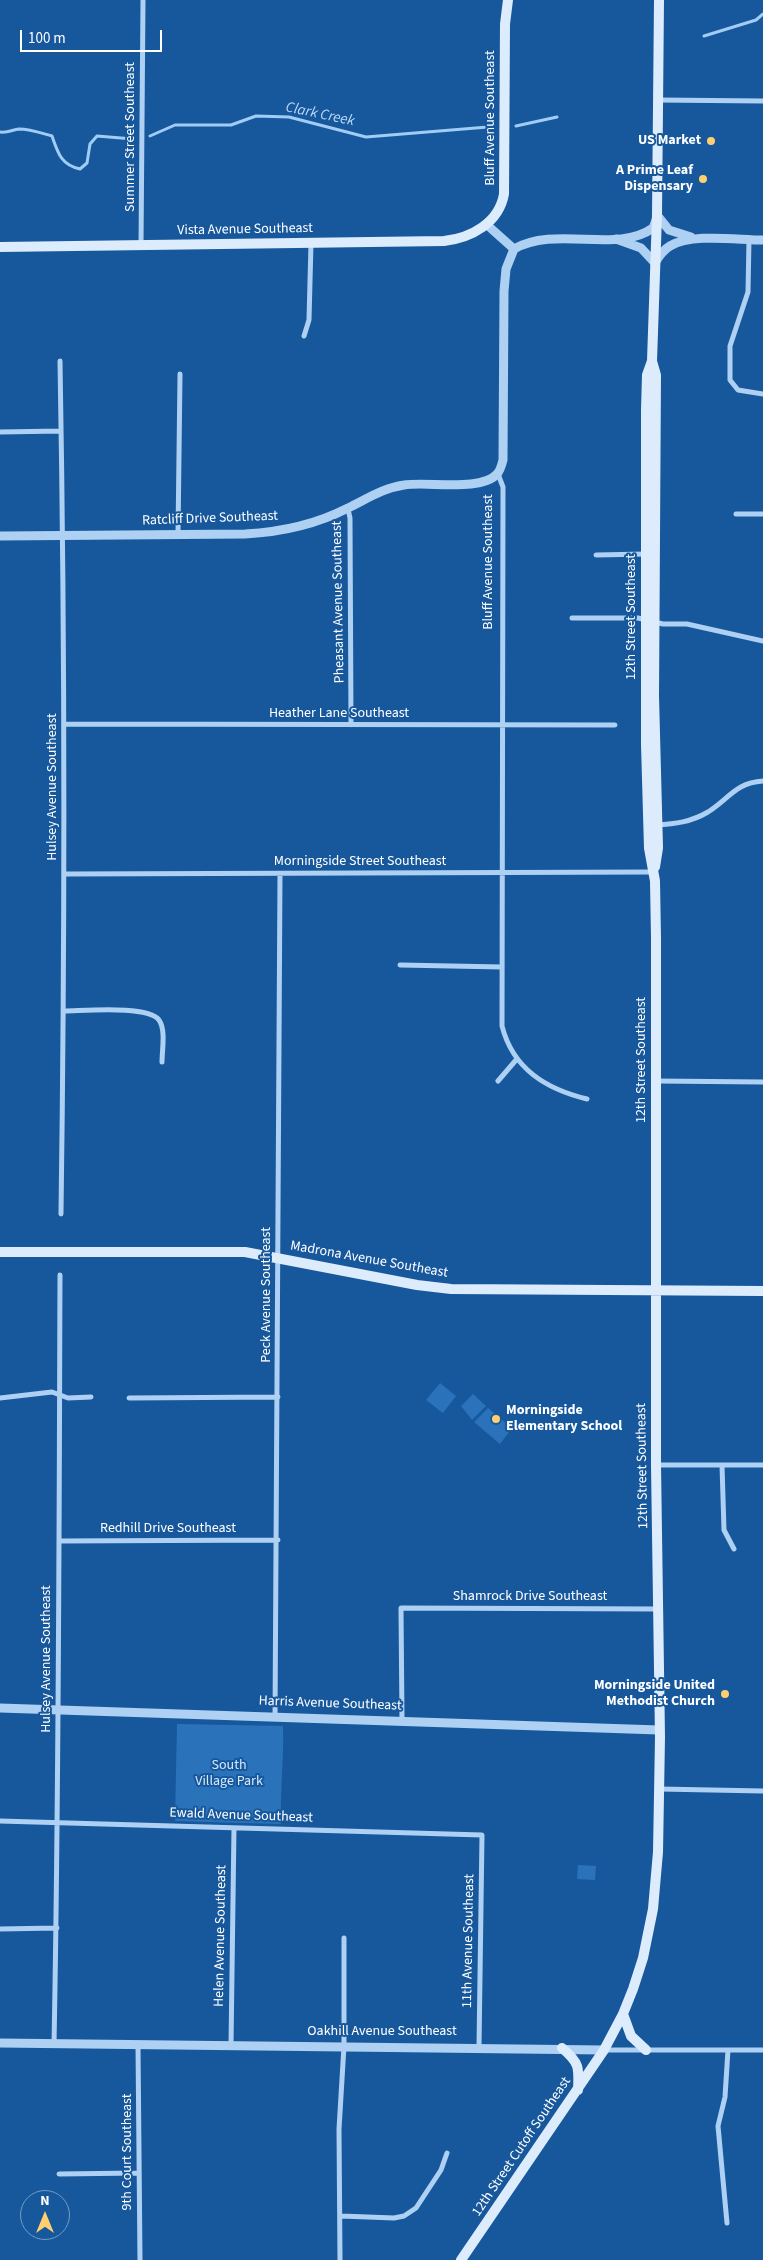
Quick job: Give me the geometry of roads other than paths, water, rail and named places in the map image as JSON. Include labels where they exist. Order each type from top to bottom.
[{"type":"main road","name":"Bluff Avenue Southeast","points":[[486,224],[494,218],[500,209],[505,188],[505,24],[508,0]]},
{"type":"main road","name":"12th Street Southeast","points":[[604,2050],[623,2014],[639,1972],[650,1926],[655,1889],[659,1789],[654,872],[658,848],[653,825],[650,621],[656,375],[652,362],[657,217],[659,0]]},
{"type":"main road","name":"Vista Avenue Southeast","points":[[0,247],[455,240],[474,232],[486,224]]},
{"type":"main road","name":"12th Street Southeast","points":[[650,621],[646,554],[646,401],[647,375],[652,362]]},
{"type":"main road","name":"Madrona Avenue Southeast","points":[[0,1252],[245,1252],[434,1288],[484,1290],[763,1291]]},
{"type":"main road","points":[[623,2014],[631,2036],[646,2050]]},
{"type":"main road","points":[[562,2048],[576,2061],[579,2068],[578,2090]]},
{"type":"main road","name":"12th Street Cutoff Southeast","points":[[461,2260],[604,2050]]},
{"type":"street","name":"Summer Street Southeast","points":[[141,245],[143,0]]},
{"type":"street","points":[[658,100],[763,100]]},
{"type":"street","points":[[486,224],[514,249],[531,241],[547,238],[616,239],[644,234],[653,228],[657,217],[669,230],[698,239]]},
{"type":"street","points":[[616,239],[637,245],[655,263],[661,252],[672,244],[698,239],[763,240]]},
{"type":"street","points":[[750,240],[748,292],[732,338],[730,380],[738,390],[763,394]]},
{"type":"street","points":[[304,336],[309,320],[310,243]]},
{"type":"street","name":"Bluff Avenue Southeast","points":[[514,249],[506,269],[504,291],[503,450],[498,474],[502,487],[504,724],[502,1026],[505,1038],[516,1060],[555,1089],[587,1099]]},
{"type":"street","name":"Hulsey Avenue Southeast","points":[[60,361],[65,874],[62,1214]]},
{"type":"street","points":[[178,535],[180,374]]},
{"type":"street","points":[[0,432],[61,431]]},
{"type":"street","name":"Ratcliff Drive Southeast","points":[[0,536],[178,535],[285,531],[312,524],[348,509],[391,487],[417,483],[481,483],[498,474]]},
{"type":"street","name":"Pheasant Avenue Southeast","points":[[348,509],[350,518],[352,644],[351,725]]},
{"type":"street","points":[[736,514],[763,514]]},
{"type":"street","points":[[596,555],[646,554]]},
{"type":"street","points":[[572,618],[687,624],[763,641]]},
{"type":"street","name":"Heather Lane Southeast","points":[[64,724],[614,725]]},
{"type":"street","points":[[653,825],[673,824],[697,818],[709,811],[740,785],[748,782],[763,781]]},
{"type":"street","name":"Morningside Street Southeast","points":[[65,874],[654,872]]},
{"type":"street","name":"Peck Avenue Southeast","points":[[275,1717],[278,1540],[280,874]]},
{"type":"street","points":[[400,965],[502,967]]},
{"type":"street","points":[[64,1011],[138,1012],[153,1016],[159,1021],[162,1031],[162,1062]]},
{"type":"street","points":[[498,1081],[516,1060]]},
{"type":"street","points":[[656,1082],[763,1082]]},
{"type":"street","name":"Hulsey Avenue Southeast","points":[[54,2044],[59,1822],[57,1710],[60,1275]]},
{"type":"street","points":[[0,1398],[34,1393],[59,1394],[68,1398],[91,1397]]},
{"type":"street","points":[[129,1398],[278,1397]]},
{"type":"street","points":[[656,1465],[763,1465]]},
{"type":"street","points":[[722,1465],[724,1530],[734,1549]]},
{"type":"street","name":"Redhill Drive Southeast","points":[[59,1541],[278,1540]]},
{"type":"street","name":"Shamrock Drive Southeast","points":[[402,1720],[401,1608],[658,1609]]},
{"type":"street","name":"Harris Avenue Southeast","points":[[0,1708],[659,1730]]},
{"type":"street","points":[[659,1789],[763,1791]]},
{"type":"street","name":"Ewald Avenue Southeast","points":[[0,1821],[482,1835]]},
{"type":"street","name":"Helen Avenue Southeast","points":[[231,2045],[234,1828]]},
{"type":"street","name":"11th Avenue Southeast","points":[[479,2047],[482,1835]]},
{"type":"street","points":[[0,1929],[57,1928]]},
{"type":"street","points":[[340,2260],[339,2129],[344,2046],[344,1938]]},
{"type":"street","name":"Oakhill Avenue Southeast","points":[[0,2043],[763,2050]]},
{"type":"street","name":"9th Court Southeast","points":[[138,2045],[140,2260]]},
{"type":"street","points":[[727,2223],[718,2126],[725,2097],[728,2050]]},
{"type":"street","points":[[341,2216],[394,2218],[404,2216],[416,2208],[441,2170],[447,2154]]},
{"type":"street","points":[[59,2174],[138,2174]]},
{"type":"waterway","name":"Clark Creek","points":[[704,36],[756,20],[763,14]]},
{"type":"waterway","name":"Clark Creek","points":[[150,136],[175,125],[231,125],[256,116],[289,117],[366,137],[488,127]]},
{"type":"waterway","name":"Clark Creek","points":[[516,126],[557,117]]},
{"type":"waterway","name":"Clark Creek","points":[[0,132],[23,129],[52,136],[58,153],[64,161],[68,165],[80,169],[87,163],[90,144],[97,136],[133,139]]},
{"type":"place","name":"US Market","points":[[711,141]]},
{"type":"place","name":"A Prime Leaf Dispensary","points":[[703,179]]},
{"type":"place","name":"Morningside Elementary School","points":[[496,1419]]},
{"type":"place","name":"Morningside United Methodist Church","points":[[725,1694]]},
{"type":"park label","name":"South Village Park","points":[[229,1774]]}]
